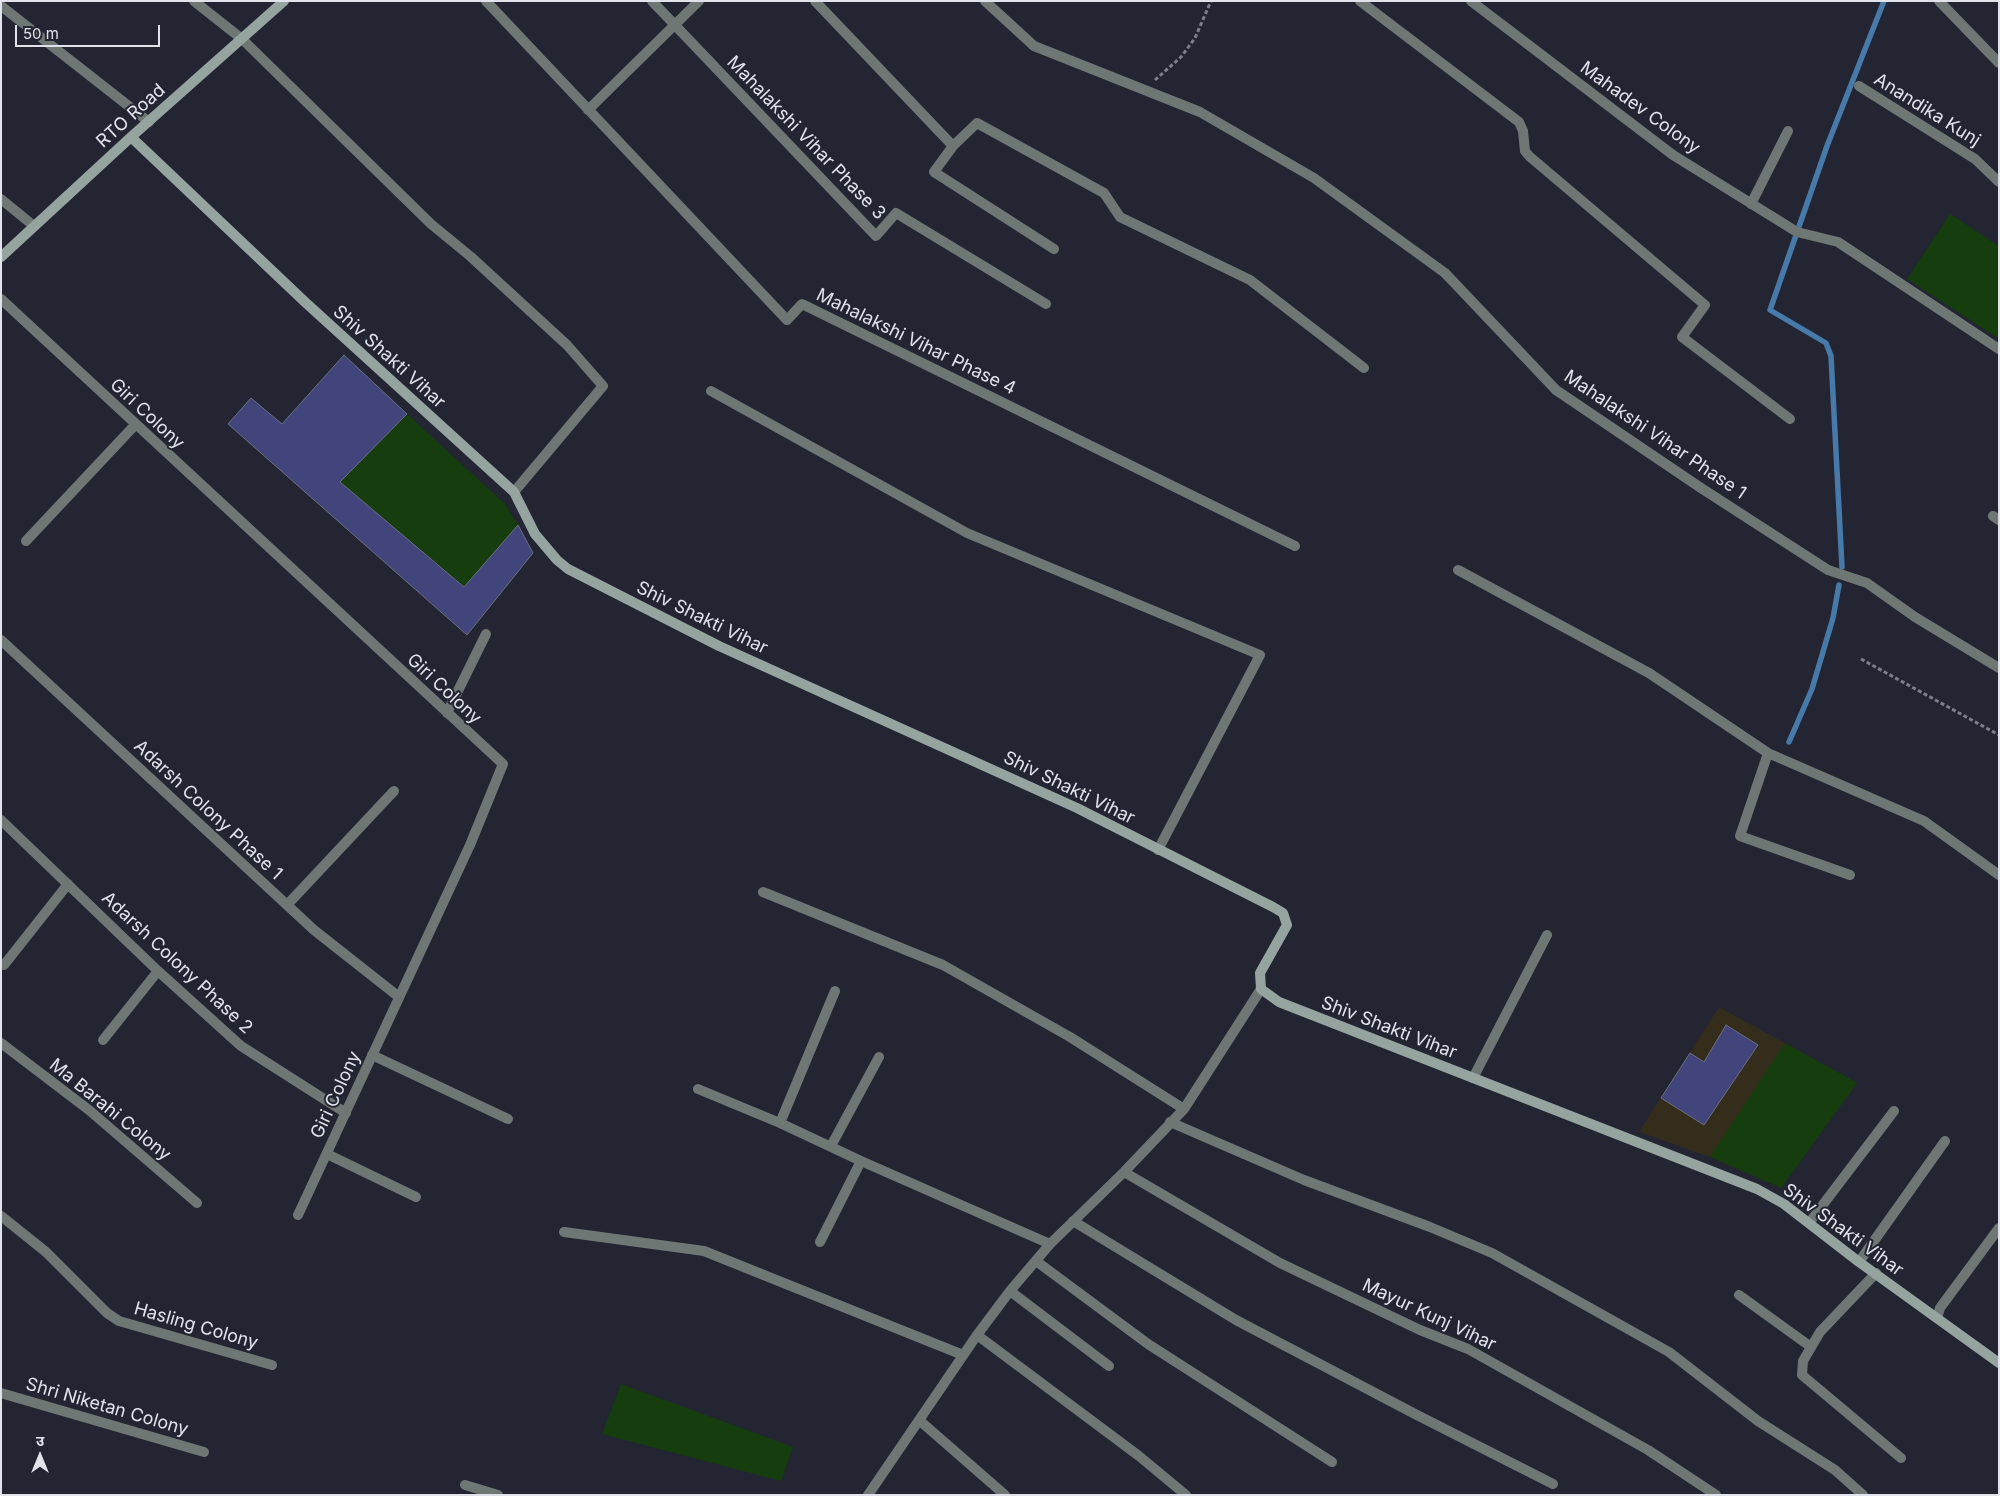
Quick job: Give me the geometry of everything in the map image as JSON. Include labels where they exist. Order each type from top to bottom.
[{"type":"street","points":[[194,1],[242,39],[431,224],[470,256],[567,345],[603,386],[514,492]]},
{"type":"street","name":"RTO Road","points":[[1,257],[284,1]]},
{"type":"street","name":"Mahalakshi Vihar Phase 4","points":[[486,1],[787,320],[802,304],[1295,546]]},
{"type":"street","name":"Mahalakshi Vihar Phase 3","points":[[652,1],[774,126],[876,236],[896,214],[1046,304]]},
{"type":"street","points":[[588,110],[699,1]]},
{"type":"street","points":[[815,1],[953,146]]},
{"type":"street","name":"Mahalakshi Vihar Phase 1","points":[[985,1],[1034,46],[1200,112],[1314,178],[1445,273],[1556,390],[1701,488],[1828,570],[1867,582],[1915,616],[1999,668]]},
{"type":"street","points":[[1360,1],[1519,122],[1523,131],[1525,151],[1529,156],[1705,304],[1682,337],[1790,419]]},
{"type":"street","name":"Mahadev Colony","points":[[1470,1],[1673,155],[1796,232],[1838,242],[1999,349]]},
{"type":"street","points":[[1939,1],[1999,63]]},
{"type":"street","points":[[1,6],[149,122]]},
{"type":"street","name":"Anandika Kunj","points":[[1859,86],[1976,159],[1999,182]]},
{"type":"street","points":[[1054,249],[934,172],[953,146],[977,123],[1104,193],[1120,217],[1250,280],[1364,368]]},
{"type":"street","points":[[1751,204],[1788,131]]},
{"type":"street","name":"Shiv Shakti Vihar","points":[[131,138],[305,302],[514,492],[535,534],[557,560],[568,569],[720,646],[1077,808],[1283,913],[1287,925],[1260,974],[1261,989],[1279,1002],[1757,1189],[1784,1204],[1859,1262],[1999,1363]]},
{"type":"street","points":[[1,199],[34,226]]},
{"type":"street","name":"Giri Colony","points":[[1,299],[503,764],[470,845],[298,1215]]},
{"type":"street","points":[[711,391],[967,534],[1260,655],[1158,850]]},
{"type":"street","points":[[26,540],[135,425]]},
{"type":"street","points":[[1458,570],[1649,673],[1768,754],[1924,822],[1999,876]]},
{"type":"street","points":[[446,713],[486,634]]},
{"type":"street","name":"Adarsh Colony Phase 1","points":[[1,640],[314,930],[399,997]]},
{"type":"street","points":[[1768,754],[1740,836],[1850,875]]},
{"type":"street","points":[[287,905],[394,791]]},
{"type":"street","name":"Adarsh Colony Phase 2","points":[[1,820],[158,971],[241,1046],[346,1113]]},
{"type":"street","points":[[4,965],[68,884]]},
{"type":"street","points":[[763,892],[943,965],[1070,1037],[1184,1109]]},
{"type":"street","points":[[1473,1078],[1547,935]]},
{"type":"street","points":[[103,1040],[158,971]]},
{"type":"street","points":[[868,1495],[963,1355],[1010,1291],[1050,1244],[1124,1172],[1184,1109],[1261,989]]},
{"type":"street","points":[[780,1122],[835,991]]},
{"type":"street","name":"Ma Barahi Colony","points":[[1,1043],[89,1110],[197,1203]]},
{"type":"street","points":[[372,1055],[508,1119]]},
{"type":"street","points":[[831,1146],[879,1057]]},
{"type":"street","points":[[698,1089],[780,1122],[861,1161],[1050,1244]]},
{"type":"street","points":[[1809,1223],[1894,1111]]},
{"type":"street","points":[[1170,1122],[1304,1180],[1430,1227],[1492,1253],[1669,1352],[1758,1421],[1835,1470],[1863,1495]]},
{"type":"street","points":[[1859,1262],[1945,1142]]},
{"type":"street","points":[[327,1154],[416,1197]]},
{"type":"street","points":[[820,1242],[861,1161]]},
{"type":"street","name":"Mayur Kunj Vihar","points":[[1124,1172],[1280,1263],[1420,1330],[1468,1349],[1648,1450],[1716,1495]]},
{"type":"street","name":"Hasling Colony","points":[[1,1216],[46,1252],[107,1313],[119,1321],[272,1365]]},
{"type":"street","points":[[1073,1221],[1236,1320],[1553,1484]]},
{"type":"street","points":[[1937,1318],[1940,1308],[1999,1228]]},
{"type":"street","points":[[564,1232],[704,1252],[963,1355]]},
{"type":"street","points":[[1036,1261],[1148,1344],[1332,1462]]},
{"type":"street","points":[[1876,1273],[1820,1332],[1803,1362],[1802,1375],[1901,1458]]},
{"type":"street","points":[[1010,1291],[1109,1366]]},
{"type":"street","points":[[1739,1295],[1811,1347]]},
{"type":"street","points":[[977,1335],[1139,1456],[1186,1495]]},
{"type":"street","name":"Shri Niketan Colony","points":[[1,1393],[204,1452]]},
{"type":"street","points":[[919,1420],[1004,1495]]},
{"type":"street","points":[[465,1485],[498,1495]]},
{"type":"path","points":[[1143,90],[1182,57],[1195,38],[1211,1]]},
{"type":"path","points":[[1861,658],[1999,735]]},
{"type":"shaded area","points":[[1719,1007],[1857,1083],[1781,1188],[1710,1157],[1639,1132]]},
{"type":"green space","points":[[1950,214],[1999,246],[1999,339],[1907,279]]},
{"type":"green space","points":[[407,414],[505,504],[518,525],[464,587],[340,482]]},
{"type":"green space","points":[[1785,1043],[1857,1083],[1781,1188],[1710,1157]]},
{"type":"green space","points":[[621,1384],[793,1447],[781,1481],[602,1434]]},
{"type":"building","points":[[344,355],[407,414],[340,482],[464,587],[518,525],[533,553],[467,635],[228,424],[251,398],[282,424]]},
{"type":"building","points":[[1726,1025],[1758,1045],[1704,1125],[1661,1098],[1690,1053],[1704,1062]]},
{"type":"waterway","points":[[1842,567],[1831,356],[1826,343],[1770,310],[1827,146],[1884,1]]},
{"type":"waterway","points":[[1789,742],[1812,689],[1833,618],[1839,585]]}]
